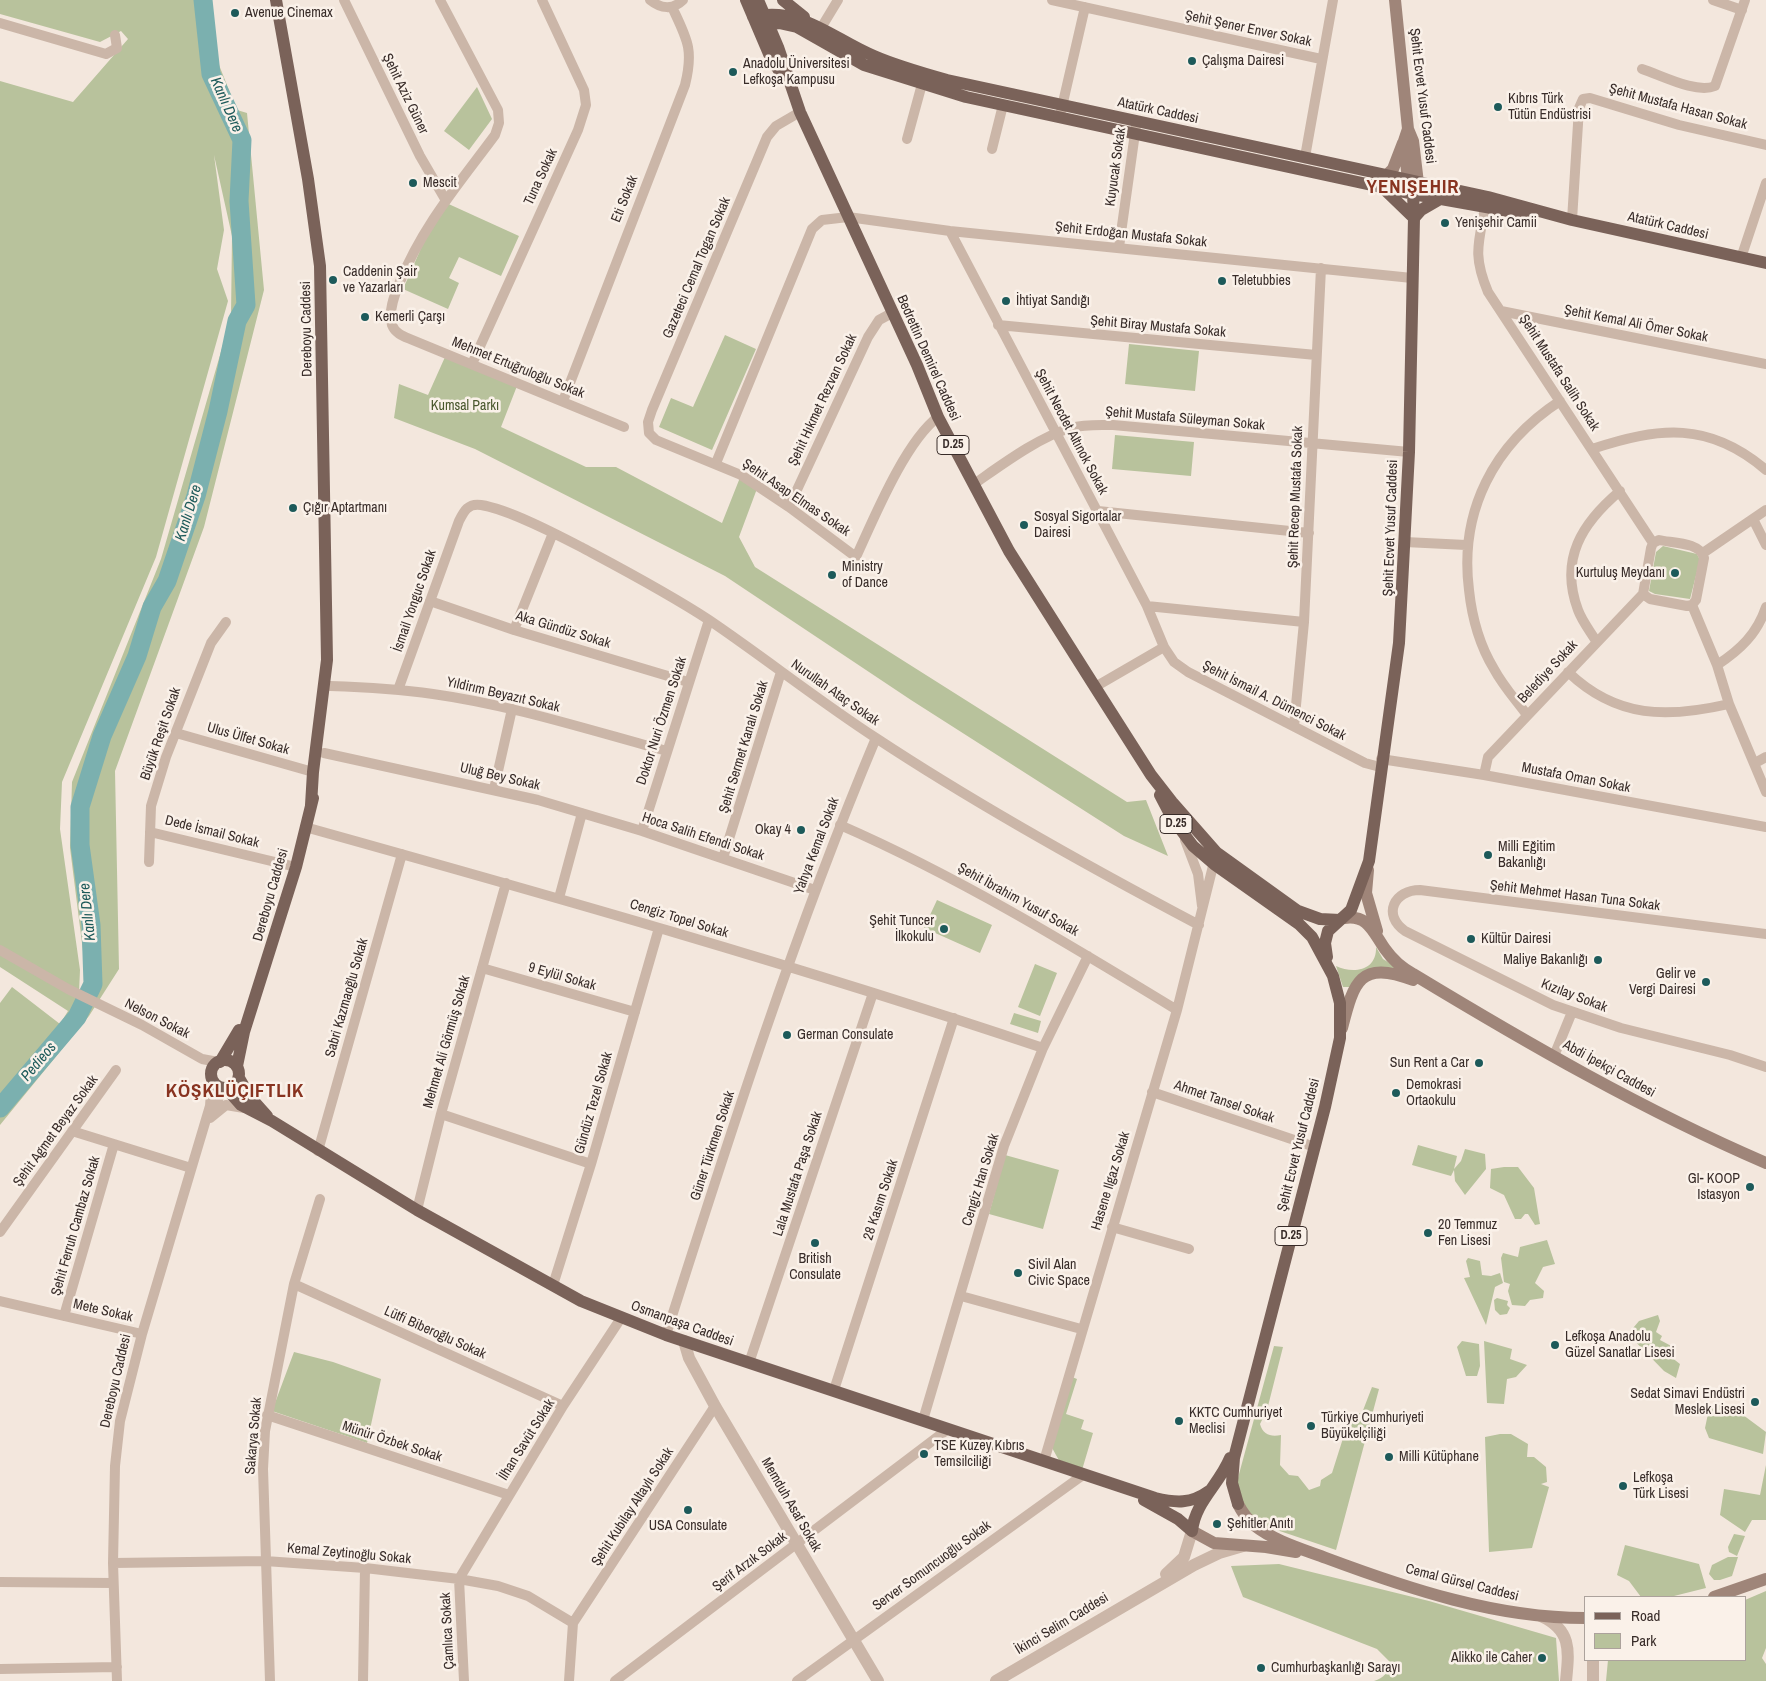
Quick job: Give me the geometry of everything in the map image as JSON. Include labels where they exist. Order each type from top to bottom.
[{"type":"main road","name":"Dereboyu Caddesi","points":[[238,1072],[244,1032],[296,867],[324,753],[330,686],[327,660],[320,266],[308,178],[276,0]]},
{"type":"main road","name":"Bedrettin Demirel Caddesi","points":[[746,0],[778,47],[800,112],[938,416],[1009,551],[1151,775],[1215,858],[1298,911],[1320,919],[1342,919]]},
{"type":"main road","name":"Bedrettin Demirel Caddesi","points":[[758,0],[769,54],[793,95]]},
{"type":"main road","points":[[783,0],[808,21]]},
{"type":"main road","name":"Şehit Ecvet Yusuf Caddesi","points":[[1379,938],[1366,894],[1368,861],[1402,622],[1409,452],[1414,218],[1413,186],[1415,159],[1413,142],[1406,135],[1395,0]]},
{"type":"main road","name":"Atatürk Caddesi","points":[[761,20],[787,15],[808,21],[816,31],[855,61],[922,84],[1003,105],[1061,111]]},
{"type":"main road","name":"Atatürk Caddesi","points":[[761,20],[816,31],[862,51],[909,68],[1061,111],[1384,182],[1413,186],[1485,208],[1568,219]]},
{"type":"main road","points":[[778,47],[782,39],[789,34],[816,31]]},
{"type":"main road","name":"Atatürk Caddesi","points":[[1136,128],[1305,157],[1384,182]]},
{"type":"main road","points":[[1406,135],[1393,169],[1384,182],[1414,218],[1421,210],[1443,194],[1422,172],[1415,159]]},
{"type":"main road","points":[[1406,135],[1413,186]]},
{"type":"main road","name":"Atatürk Caddesi","points":[[1443,194],[1506,201],[1568,219],[1766,263]]},
{"type":"main road","name":"Dereboyu Caddesi","points":[[311,805],[313,772],[327,660]]},
{"type":"main road","name":"Bedrettin Demirel Caddesi","points":[[1151,775],[1166,809],[1182,833],[1300,924],[1312,937],[1329,969]]},
{"type":"main road","name":"Şehit Ecvet Yusuf Caddesi","points":[[1342,919],[1357,899],[1368,861]]},
{"type":"main road","name":"Abdi İpekçi Caddesi","points":[[1342,919],[1354,917],[1364,920],[1371,926],[1385,948],[1405,969],[1442,992],[1669,1119],[1766,1163]]},
{"type":"main road","name":"D.25","points":[[1340,1038],[1340,1003],[1329,969],[1326,937],[1332,926],[1342,919]]},
{"type":"main road","name":"Abdi İpekçi Caddesi","points":[[1340,1038],[1350,999],[1358,982],[1368,975],[1386,972],[1398,974],[1442,992]]},
{"type":"main road","name":"Dereboyu Caddesi","points":[[219,1062],[234,1039],[258,992]]},
{"type":"main road","name":"Şehit Ecvet Yusuf Caddesi","points":[[1238,1504],[1233,1490],[1232,1476],[1239,1432],[1315,1147],[1340,1038]]},
{"type":"main road","points":[[229,1061],[238,1072],[234,1086],[224,1088],[216,1085],[211,1076],[219,1062],[229,1061]]},
{"type":"main road","name":"Osmanpaşa Caddesi","points":[[238,1072],[250,1097],[272,1121]]},
{"type":"main road","name":"Osmanpaşa Caddesi","points":[[224,1088],[250,1110],[272,1121],[417,1210],[581,1300],[621,1318],[666,1335],[1113,1485],[1176,1502],[1197,1499],[1209,1492]]},
{"type":"main road","name":"Şehit Ecvet Yusuf Caddesi","points":[[1192,1531],[1197,1509],[1224,1470],[1239,1432]]},
{"type":"main road","name":"Osmanpaşa Caddesi","points":[[1113,1485],[1178,1519],[1192,1531]]},
{"type":"main road","name":"Cemal Gürsel Caddesi","points":[[1238,1504],[1246,1518],[1261,1530],[1335,1561],[1439,1595],[1501,1610],[1539,1616],[1584,1618]]},
{"type":"main road","name":"Cemal Gürsel Caddesi","points":[[1192,1531],[1214,1543],[1277,1548],[1335,1561]]},
{"type":"main road","points":[[1717,1596],[1766,1579]]},
{"type":"street","name":"Şehit Aziz Güner","points":[[344,0],[420,156],[445,199]]},
{"type":"street","points":[[440,0],[498,110],[500,120],[495,135],[445,199]]},
{"type":"street","name":"Tuna Sokak","points":[[472,364],[584,113],[585,97],[582,82],[542,0]]},
{"type":"street","points":[[650,0],[662,7],[672,7],[683,0]]},
{"type":"street","points":[[816,31],[838,0]]},
{"type":"street","name":"Şehit Şener Enver Sokak","points":[[1052,0],[1322,59]]},
{"type":"street","points":[[1305,157],[1333,0]]},
{"type":"street","points":[[1642,69],[1697,88],[1707,89],[1715,86],[1744,5],[1713,0]]},
{"type":"street","name":"Eti Sokak","points":[[563,401],[685,85],[690,55],[686,37],[672,7]]},
{"type":"street","points":[[1061,111],[1085,7]]},
{"type":"street","points":[[0,23],[101,53],[111,53],[116,48],[115,35]]},
{"type":"street","points":[[907,138],[922,84]]},
{"type":"street","name":"Şehit Mustafa Hasan Sokak","points":[[1568,219],[1579,108],[1583,99],[1590,98],[1679,125],[1766,145]]},
{"type":"street","points":[[992,149],[1003,105]]},
{"type":"street","name":"Gazeteci Cemal Togan Sokak","points":[[663,442],[649,434],[648,422],[652,410],[767,138],[776,126],[800,112]]},
{"type":"street","name":"Kuyucak Sokak","points":[[1119,246],[1136,128]]},
{"type":"street","points":[[1741,258],[1766,183]]},
{"type":"street","name":"Mehmet Ertuğruloğlu Sokak","points":[[445,199],[415,247],[393,300],[392,325],[396,331],[624,427]]},
{"type":"street","name":"Şehit Mustafa Salih Sokak","points":[[1485,208],[1476,248],[1477,260],[1488,292],[1653,543]]},
{"type":"street","name":"Şehit Erdoğan Mustafa Sokak","points":[[716,463],[812,229],[822,220],[848,217],[950,231],[1119,246],[1412,278]]},
{"type":"street","name":"Şehit Necdet Altınok Sokak","points":[[950,231],[1147,606],[1164,647]]},
{"type":"street","name":"Şehit Recep Mustafa Sokak","points":[[1294,726],[1304,622],[1321,268]]},
{"type":"street","name":"Şehit Kemal Ali Ömer Sokak","points":[[1501,311],[1766,364]]},
{"type":"street","name":"Şehit Hıkmet Rezvan Sokak","points":[[789,507],[868,337],[879,320],[892,313]]},
{"type":"street","name":"Şehit Biray Mustafa Sokak","points":[[998,325],[1316,356]]},
{"type":"street","points":[[1527,716],[1493,669],[1483,647],[1472,614],[1466,545],[1470,521],[1504,450],[1536,418],[1560,401]]},
{"type":"street","name":"Şehit Asap Elmas Sokak","points":[[663,442],[741,475],[789,507],[856,557],[888,488],[922,433],[938,416]]},
{"type":"street","name":"Şehit Mustafa Süleyman Sokak","points":[[974,484],[1006,462],[1057,433],[1081,426],[1113,425],[1409,452]]},
{"type":"street","points":[[1592,449],[1648,433],[1670,431],[1697,434],[1729,445],[1753,458],[1766,470]]},
{"type":"street","points":[[1596,641],[1579,612],[1574,595],[1573,562],[1583,530],[1598,510],[1620,491]]},
{"type":"street","name":"Nurullah Ataç Sokak","points":[[459,521],[466,509],[479,504],[553,533],[635,575],[709,620],[876,738],[1119,883],[1199,925]]},
{"type":"street","points":[[1692,605],[1696,600],[1703,552],[1766,510]]},
{"type":"street","points":[[1098,511],[1309,533]]},
{"type":"street","points":[[1753,519],[1766,545]]},
{"type":"street","name":"İsmail Yonguc Sokak","points":[[398,690],[459,521]]},
{"type":"street","points":[[514,630],[553,533]]},
{"type":"street","points":[[1692,605],[1650,599],[1643,594],[1653,543],[1659,540],[1698,548],[1703,552]]},
{"type":"street","points":[[1405,542],[1466,545]]},
{"type":"street","name":"Belediye Sokak","points":[[1484,774],[1488,757],[1596,641],[1643,594]]},
{"type":"street","name":"Aka Gündüz Sokak","points":[[430,601],[514,630],[688,682]]},
{"type":"street","points":[[1692,605],[1717,665],[1729,704],[1766,792]]},
{"type":"street","points":[[1147,606],[1304,622]]},
{"type":"street","points":[[1717,665],[1745,644],[1754,632],[1766,608]]},
{"type":"street","name":"Doktor Nuri Özmen Sokak","points":[[642,831],[709,620]]},
{"type":"street","name":"Büyük Reşit Sokak","points":[[149,862],[151,806],[166,757],[211,643],[226,622]]},
{"type":"street","points":[[1095,687],[1164,647]]},
{"type":"street","name":"Şehit İsmail A. Dümenci Sokak","points":[[1164,647],[1174,662],[1188,672],[1365,762],[1381,763]]},
{"type":"street","name":"Şehit Sermet Kanalı Sokak","points":[[723,858],[782,672]]},
{"type":"street","points":[[1568,672],[1580,684],[1609,701],[1646,712],[1687,713],[1729,704]]},
{"type":"street","name":"Yıldirım Beyazıt Sokak","points":[[330,686],[398,690],[459,698],[512,709],[667,750]]},
{"type":"street","points":[[494,789],[512,709]]},
{"type":"street","name":"Ulus Ülfet Sokak","points":[[176,733],[313,772]]},
{"type":"street","name":"Yahya Kemal Sokak","points":[[787,966],[840,825],[876,738]]},
{"type":"street","name":"Uluğ Bey Sokak","points":[[324,753],[494,789],[582,813]]},
{"type":"street","points":[[1755,763],[1766,757]]},
{"type":"street","name":"Mustafa Oman Sokak","points":[[1381,763],[1484,774],[1766,827]]},
{"type":"street","points":[[558,898],[582,813]]},
{"type":"street","name":"Hoca Salih Efendi Sokak","points":[[582,813],[642,831],[815,890]]},
{"type":"street","name":"Şehit İbrahim Yusuf Sokak","points":[[840,825],[893,848],[1088,956],[1177,1010]]},
{"type":"street","name":"Cengiz Topel Sokak","points":[[305,827],[506,883],[787,966],[1043,1048]]},
{"type":"street","name":"Dede İsmail Sokak","points":[[150,832],[296,867]]},
{"type":"street","name":"Hasene Ilgaz Sokak","points":[[1182,833],[1198,874],[1202,909]]},
{"type":"street","name":"Sabri Kazmaoğlu Sokak","points":[[318,1150],[402,854]]},
{"type":"street","name":"Hasene Ilgaz Sokak","points":[[1044,1461],[1081,1329],[1177,1010],[1215,858]]},
{"type":"street","name":"Mehmet Ali Görmüş Sokak","points":[[417,1210],[441,1114],[506,883]]},
{"type":"street","name":"Şehit Mehmet Hasan Tuna Sokak","points":[[1393,911],[1397,900],[1402,894],[1420,890],[1766,934]]},
{"type":"street","name":"Kızılay Sokak","points":[[1393,911],[1396,921],[1405,931],[1553,1005],[1766,1067]]},
{"type":"street","name":"Gündüz Tezel Sokak","points":[[553,1285],[591,1164],[659,928]]},
{"type":"street","name":"Nelson Sokak","points":[[0,950],[78,995],[142,1025],[202,1059],[219,1062]]},
{"type":"street","name":"Cengiz Han Sokak","points":[[923,1420],[1004,1146],[1043,1048],[1088,956]]},
{"type":"street","name":"Güner Türkmen Sokak","points":[[666,1335],[787,966]]},
{"type":"street","name":"9 Eylül Sokak","points":[[482,968],[635,1012]]},
{"type":"street","name":"Lala Mustafa Paşa Sokak","points":[[749,1363],[873,993]]},
{"type":"street","points":[[1554,1056],[1572,1012]]},
{"type":"street","name":"28 Kasım Sokak","points":[[834,1390],[954,1018]]},
{"type":"street","name":"Nelson Sokak","points":[[202,1059],[211,1076]]},
{"type":"street","name":"Şehit Agmet Beyaz Sokak","points":[[0,1232],[116,1070]]},
{"type":"street","name":"Dereboyu Caddesi","points":[[117,1681],[113,1563],[118,1441],[128,1385],[142,1334],[206,1123],[210,1106],[211,1076]]},
{"type":"street","name":"Dereboyu Caddesi","points":[[206,1123],[224,1088]]},
{"type":"street","name":"Ahmet Tansel Sokak","points":[[1152,1092],[1315,1147]]},
{"type":"street","points":[[206,1123],[218,1110],[229,1104],[250,1110]]},
{"type":"street","points":[[441,1114],[591,1164]]},
{"type":"street","points":[[72,1131],[191,1168]]},
{"type":"street","name":"Şehit Ferruh Cambaz Sokak","points":[[64,1316],[114,1144]]},
{"type":"street","name":"Sakarya Sokak","points":[[270,1681],[263,1469],[267,1415],[294,1284],[320,1200]]},
{"type":"street","points":[[1112,1227],[1189,1249]]},
{"type":"street","name":"Lütfi Biberoğlu Sokak","points":[[294,1284],[563,1406]]},
{"type":"street","points":[[961,1296],[1081,1329]]},
{"type":"street","name":"Mete Sokak","points":[[0,1301],[142,1334]]},
{"type":"street","name":"İlhan Savüt Sokak","points":[[459,1579],[563,1406],[621,1318]]},
{"type":"street","name":"Memduh Asaf Sokak","points":[[684,1341],[690,1358],[715,1406],[878,1681]]},
{"type":"street","name":"Şehit Kubilay Altaylı Sokak","points":[[573,1623],[715,1406]]},
{"type":"street","name":"Münür Özbek Sokak","points":[[267,1415],[509,1495]]},
{"type":"street","name":"Şerif Arzık Sokak","points":[[621,1679],[948,1429]]},
{"type":"street","name":"Server Somuncuoğlu Sokak","points":[[797,1681],[1083,1474]]},
{"type":"street","name":"İkinci Selim Caddesi","points":[[1143,1593],[1181,1561],[1188,1548],[1192,1531]]},
{"type":"street","name":"İkinci Selim Caddesi","points":[[996,1681],[1143,1593],[1207,1558],[1243,1546]]},
{"type":"street","name":"Kemal Zeytinoğlu Sokak","points":[[113,1563],[265,1561],[365,1568],[459,1579],[521,1593],[542,1603],[573,1623]]},
{"type":"street","points":[[363,1681],[365,1568]]},
{"type":"street","name":"Çamlıca Sokak","points":[[459,1579],[464,1681]]},
{"type":"street","points":[[0,1582],[113,1583]]},
{"type":"street","points":[[1539,1616],[1555,1623],[1564,1634],[1568,1662],[1566,1681]]},
{"type":"street","points":[[569,1681],[573,1623]]},
{"type":"street","points":[[1593,1661],[1593,1681]]},
{"type":"street","points":[[0,1669],[117,1667]]},
{"type":"green space","points":[[0,0],[211,0],[219,65],[237,110],[247,113],[264,290],[204,527],[115,771],[119,969],[89,1016],[0,1125],[0,1003],[12,987],[60,1024],[68,1011],[0,967],[0,81],[73,102],[128,39],[121,31],[100,42],[0,14]],"holes":[[[214,155],[232,236],[231,317],[161,559],[72,782],[70,848],[85,967],[85,983],[79,993],[80,970],[60,829],[62,782],[156,557],[228,301],[217,269],[224,230]]]},
{"type":"green space","points":[[477,87],[492,119],[469,150],[444,131]]},
{"type":"green space","points":[[442,201],[519,236],[501,276],[459,257],[449,278],[459,283],[448,309],[403,289]]},
{"type":"green space","points":[[725,335],[756,349],[712,450],[659,427],[671,398],[693,407]]},
{"type":"green space","points":[[1129,344],[1199,351],[1195,391],[1125,384]]},
{"type":"green space","name":"Kumsal Parkı","points":[[445,357],[517,386],[501,427],[586,467],[616,467],[722,523],[741,475],[758,486],[739,537],[755,567],[1127,802],[1146,800],[1168,856],[1124,836],[911,700],[725,576],[475,449],[394,418],[399,384],[428,395]]},
{"type":"green space","points":[[1115,435],[1194,442],[1191,476],[1112,469]]},
{"type":"green space","points":[[1663,546],[1697,554],[1700,560],[1690,599],[1655,594],[1649,591],[1656,552]]},
{"type":"green space","points":[[937,900],[992,925],[980,953],[924,928]]},
{"type":"green space","points":[[1376,947],[1383,959],[1404,972],[1381,971],[1366,973],[1354,980],[1350,987],[1343,987],[1336,966],[1350,970],[1363,969],[1373,961]]},
{"type":"green space","points":[[1035,964],[1057,973],[1040,1016],[1018,1007]]},
{"type":"green space","points":[[1014,1013],[1041,1021],[1038,1033],[1010,1024]]},
{"type":"green space","points":[[1418,1145],[1457,1156],[1454,1169],[1461,1161],[1465,1149],[1485,1154],[1486,1169],[1465,1195],[1455,1181],[1454,1170],[1451,1176],[1412,1165]]},
{"type":"green space","points":[[1005,1155],[1059,1170],[1043,1229],[989,1214]]},
{"type":"green space","points":[[1518,1167],[1534,1188],[1540,1224],[1535,1225],[1528,1214],[1525,1214],[1521,1219],[1515,1219],[1504,1195],[1490,1188],[1491,1169]]},
{"type":"green space","points":[[1547,1240],[1555,1264],[1543,1267],[1535,1283],[1544,1291],[1543,1298],[1530,1300],[1525,1306],[1512,1305],[1508,1291],[1510,1284],[1504,1282],[1501,1258],[1503,1253],[1518,1257],[1520,1247]]},
{"type":"green space","points":[[1468,1258],[1480,1261],[1482,1275],[1491,1276],[1500,1273],[1503,1283],[1495,1287],[1486,1325],[1464,1278],[1470,1277],[1466,1261]]},
{"type":"green space","points":[[1497,1298],[1508,1301],[1507,1305],[1510,1308],[1507,1314],[1500,1315],[1495,1310],[1494,1300]]},
{"type":"green space","points":[[1658,1315],[1660,1321],[1656,1332],[1662,1336],[1660,1340],[1675,1348],[1671,1357],[1680,1364],[1676,1378],[1664,1371],[1628,1334],[1639,1321]]},
{"type":"green space","points":[[1462,1341],[1479,1344],[1480,1366],[1477,1376],[1466,1376],[1457,1347]]},
{"type":"green space","points":[[1484,1341],[1512,1349],[1510,1359],[1527,1365],[1516,1377],[1507,1379],[1504,1404],[1487,1403]]},
{"type":"green space","points":[[1274,1346],[1283,1347],[1267,1410],[1260,1424],[1263,1431],[1268,1434],[1274,1436],[1281,1435],[1280,1465],[1289,1475],[1298,1476],[1309,1490],[1320,1486],[1321,1480],[1332,1473],[1351,1413],[1362,1413],[1372,1387],[1379,1389],[1336,1550],[1262,1525],[1246,1510],[1236,1485]]},
{"type":"green space","points":[[294,1352],[333,1362],[381,1379],[367,1443],[272,1411]]},
{"type":"green space","points":[[1072,1377],[1077,1379],[1066,1414],[1084,1420],[1081,1429],[1093,1433],[1082,1470],[1061,1464],[1051,1446]]},
{"type":"green space","points":[[1723,1404],[1739,1412],[1766,1432],[1763,1454],[1709,1438],[1705,1428],[1709,1409]]},
{"type":"green space","points":[[1511,1434],[1528,1444],[1527,1457],[1534,1457],[1546,1467],[1547,1482],[1541,1484],[1549,1487],[1532,1548],[1489,1552],[1485,1437]]},
{"type":"green space","points":[[1766,1465],[1766,1520],[1752,1520],[1745,1532],[1720,1515],[1724,1489],[1760,1495]]},
{"type":"green space","points":[[1734,1534],[1745,1536],[1737,1556],[1729,1552],[1728,1547]]},
{"type":"green space","points":[[1625,1545],[1699,1564],[1706,1588],[1674,1596],[1640,1596],[1629,1581],[1617,1575]]},
{"type":"green space","points":[[1728,1557],[1738,1557],[1732,1576],[1714,1580],[1709,1574],[1712,1565]]},
{"type":"green space","points":[[1279,1564],[1429,1601],[1556,1638],[1559,1681],[1374,1681],[1385,1675],[1390,1662],[1377,1649],[1243,1597],[1231,1566]]},
{"type":"green space","points":[[1766,1591],[1766,1648],[1762,1658],[1766,1664],[1766,1681],[1606,1681],[1608,1661],[1746,1661],[1746,1600]]},
{"type":"waterway","name":"Kanlı Dere","points":[[0,1108],[77,1017],[93,984],[91,925],[80,845],[80,807],[102,736],[137,656],[152,607],[167,581],[196,496],[218,411],[237,321],[246,305],[239,201],[242,140],[211,74],[203,0]]},
{"type":"place","name":"Avenue Cinemax","points":[[235,13]]},
{"type":"place","name":"Çalışma Dairesi","points":[[1192,61]]},
{"type":"place","name":"Anadolu Üniversitesi Lefkoşa Kampusu","points":[[733,72]]},
{"type":"place","name":"Kıbrıs Türk Tütün Endüstrisi","points":[[1498,107]]},
{"type":"place","name":"Mescit","points":[[413,183]]},
{"type":"place","name":"Yenişehir Camii","points":[[1445,223]]},
{"type":"place","name":"Caddenin Şair ve Yazarları","points":[[333,280]]},
{"type":"place","name":"Teletubbies","points":[[1222,281]]},
{"type":"place","name":"İhtiyat Sandığı","points":[[1006,301]]},
{"type":"place","name":"Kemerli Çarşı","points":[[365,317]]},
{"type":"place","name":"Çığır Aptartmanı","points":[[293,508]]},
{"type":"place","name":"Sosyal Sigortalar Dairesi","points":[[1024,525]]},
{"type":"place","name":"Kurtuluş Meydanı","points":[[1675,573]]},
{"type":"place","name":"Ministry of Dance","points":[[832,575]]},
{"type":"place","name":"Okay 4","points":[[801,830]]},
{"type":"place","name":"Milli Eğitim Bakanlığı","points":[[1488,855]]},
{"type":"place","name":"Şehit Tuncer İlkokulu","points":[[944,929]]},
{"type":"place","name":"Kültür Dairesi","points":[[1471,939]]},
{"type":"place","name":"Maliye Bakanlığı","points":[[1598,960]]},
{"type":"place","name":"Gelir ve Vergi Dairesi","points":[[1706,982]]},
{"type":"place","name":"German Consulate","points":[[787,1035]]},
{"type":"place","name":"Sun Rent a Car","points":[[1479,1063]]},
{"type":"place","name":"Demokrasi Ortaokulu","points":[[1396,1093]]},
{"type":"place","name":"GI- KOOP Istasyon","points":[[1750,1187]]},
{"type":"place","name":"20 Temmuz Fen Lisesi","points":[[1428,1233]]},
{"type":"place","name":"British Consulate","points":[[815,1243]]},
{"type":"place","name":"Sivil Alan Civic Space","points":[[1018,1273]]},
{"type":"place","name":"Lefkoşa Anadolu Güzel Sanatlar Lisesi","points":[[1555,1345]]},
{"type":"place","name":"Sedat Simavi Endüstri Meslek Lisesi","points":[[1755,1402]]},
{"type":"place","name":"KKTC Cumhuriyet Meclisi","points":[[1179,1421]]},
{"type":"place","name":"Türkiye Cumhuriyeti Büyükelçiliği","points":[[1311,1426]]},
{"type":"place","name":"TSE Kuzey Kıbrıs Temsilciliği","points":[[924,1454]]},
{"type":"place","name":"Milli Kütüphane","points":[[1389,1457]]},
{"type":"place","name":"Lefkoşa Türk Lisesi","points":[[1623,1486]]},
{"type":"place","name":"USA Consulate","points":[[688,1510]]},
{"type":"place","name":"Şehitler Anıtı","points":[[1217,1524]]},
{"type":"place","name":"Alikko ile Caher","points":[[1542,1658]]},
{"type":"place","name":"Cumhurbaşkanlığı Sarayı","points":[[1261,1668]]},
{"type":"district","name":"YENIŞEHIR","points":[[1413,188]]},
{"type":"district","name":"KÖŞKLÜÇIFTLIK","points":[[235,1092]]},
{"type":"water label","name":"Pedieos","points":[[39,1062]]}]
